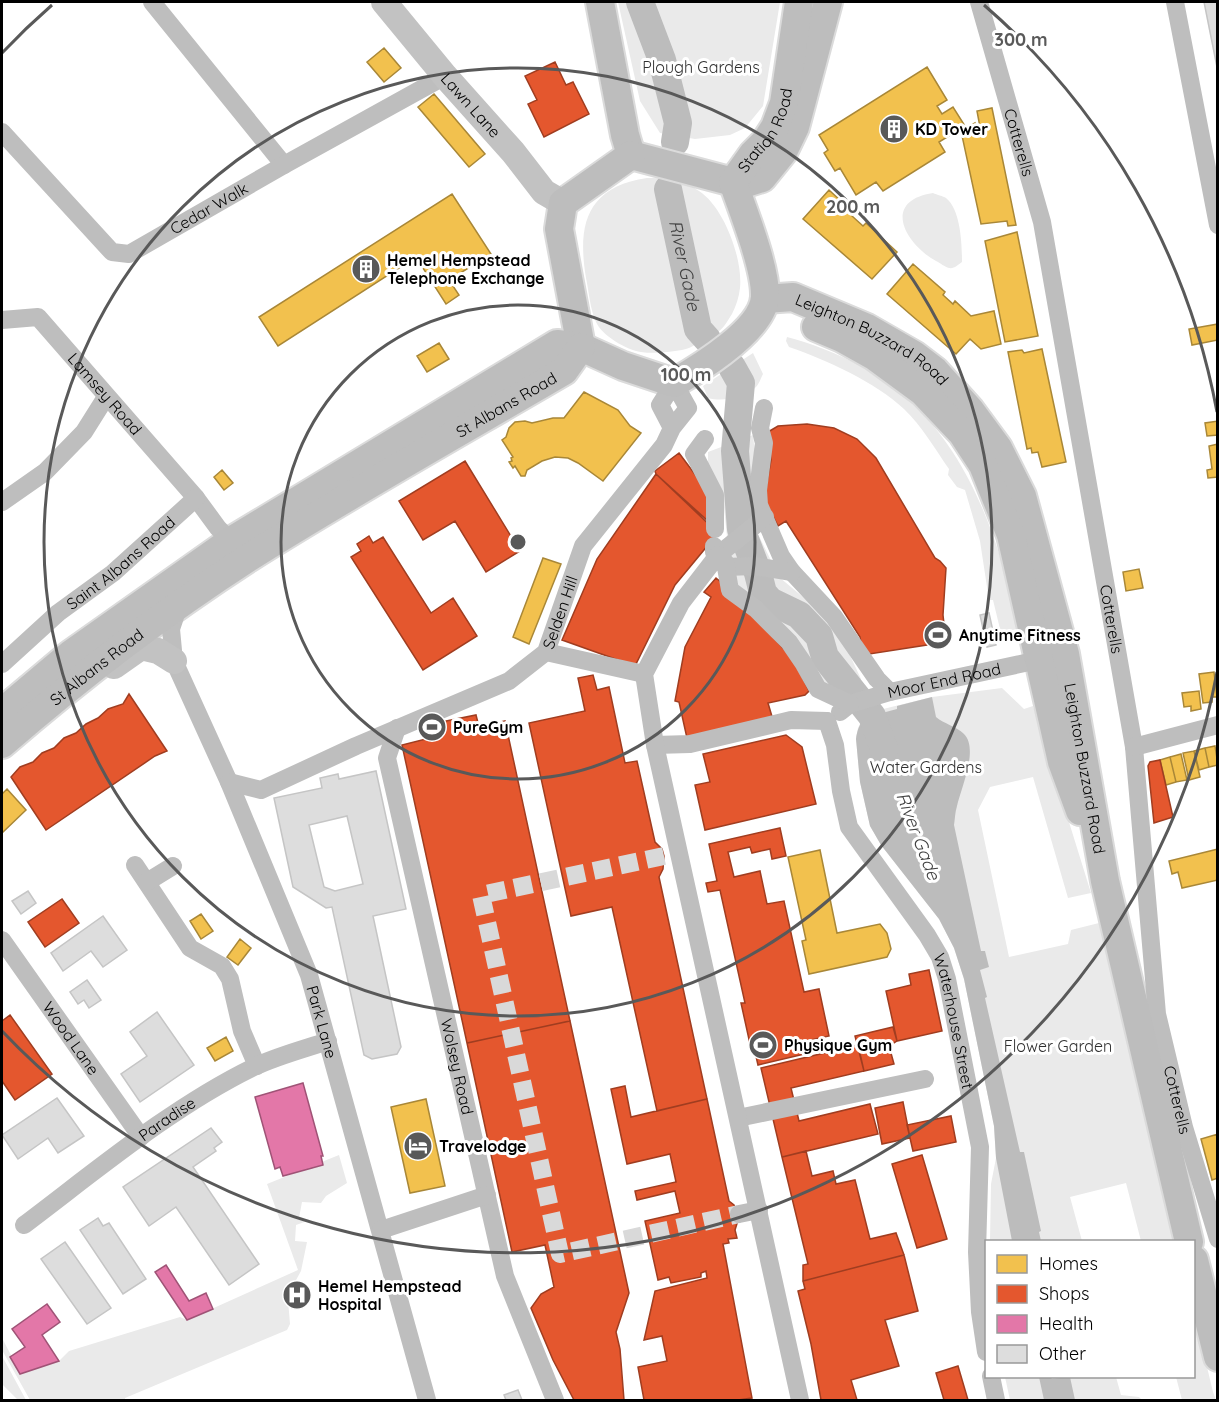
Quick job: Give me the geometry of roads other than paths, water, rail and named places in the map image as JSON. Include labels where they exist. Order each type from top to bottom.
[{"type":"main road","points":[[600,2],[625,135],[631,155]]},
{"type":"main road","name":"Station Road","points":[[733,182],[753,154],[766,141],[775,127],[784,103],[799,2]]},
{"type":"main road","name":"Station Road","points":[[733,182],[749,182],[762,178],[783,152],[795,127],[828,2]]},
{"type":"main road","points":[[631,155],[733,182],[753,241],[762,278],[765,299],[757,317],[734,343],[711,361],[674,383],[623,366],[581,347],[559,229],[563,203],[631,155]]},
{"type":"main road","name":"Leighton Buzzard Road","points":[[765,299],[793,297],[867,328],[914,355],[935,371],[970,410],[998,448],[1022,496],[1053,657],[1189,1240]]},
{"type":"main road","name":"St Albans Road","points":[[2,712],[71,654],[231,541],[557,344],[581,347],[564,371],[286,535],[179,605],[62,693],[2,744]]},
{"type":"main road","points":[[210,584],[236,550],[231,541],[254,538],[353,481],[394,471]]},
{"type":"main road","points":[[1195,1264],[1218,1357]]},
{"type":"street","points":[[152,2],[284,165]]},
{"type":"street","name":"Lawn Lane","points":[[384,2],[445,76],[513,152],[544,192],[563,203]]},
{"type":"street","name":"Cotterells","points":[[979,2],[1042,222],[1134,747],[1157,1014],[1184,1127],[1218,1239]]},
{"type":"street","points":[[1174,2],[1218,225]]},
{"type":"street","name":"Cedar Walk","points":[[2,132],[112,252],[129,254],[445,76]]},
{"type":"street","name":"Lamsey Road","points":[[2,320],[38,317],[196,498]]},
{"type":"street","name":"Selden Hill","points":[[261,790],[356,746],[509,681],[546,652],[584,546],[664,445],[672,428],[688,408],[674,383]]},
{"type":"street","points":[[2,502],[45,472],[61,456],[84,432],[106,397]]},
{"type":"street","points":[[764,408],[760,428],[764,443],[759,505],[781,556],[792,572],[834,617],[877,679],[890,692]]},
{"type":"street","points":[[705,439],[694,454],[715,495],[719,547],[730,590],[756,609],[789,642],[818,689],[850,704]]},
{"type":"street","points":[[196,498],[218,528],[231,541]]},
{"type":"street","name":"Saint Albans Road","points":[[2,664],[58,613],[113,573],[196,498]]},
{"type":"street","points":[[765,517],[719,547],[681,603],[644,674],[671,854],[738,1119],[800,1401]]},
{"type":"street","points":[[719,547],[754,566],[792,572]]},
{"type":"street","name":"Park Lane","points":[[179,605],[171,629],[174,661],[246,820],[309,975],[427,1401]]},
{"type":"street","points":[[62,693],[98,678],[141,647],[158,651],[174,661]]},
{"type":"street","points":[[546,652],[644,674]]},
{"type":"street","name":"Moor End Road","points":[[827,722],[850,704],[890,692],[1053,657]]},
{"type":"street","points":[[655,745],[690,744],[791,720],[827,722]]},
{"type":"street","name":"Waterhouse Street","points":[[827,722],[835,745],[841,791],[849,827],[927,935],[940,957],[947,979],[980,1147],[977,1252],[980,1312],[985,1341]]},
{"type":"street","points":[[1134,747],[1218,725]]},
{"type":"street","points":[[356,746],[387,758],[397,728]]},
{"type":"street","name":"Wolsey Road","points":[[387,758],[505,1276],[555,1401]]},
{"type":"street","points":[[229,782],[261,790],[246,820]]},
{"type":"street","points":[[135,865],[190,948],[222,966],[230,979],[242,1031],[257,1066]]},
{"type":"street","points":[[147,882],[173,866]]},
{"type":"street","name":"Wood Lane","points":[[2,940],[141,1137]]},
{"type":"street","name":"Paradise","points":[[24,1225],[141,1137],[229,1080],[257,1066],[328,1041]]},
{"type":"street","points":[[738,1119],[925,1079]]},
{"type":"street","points":[[381,1230],[487,1195]]},
{"type":"street","points":[[739,1214],[759,1210]]},
{"type":"street","points":[[991,1378],[996,1401]]},
{"type":"water","name":"Water Gardens","points":[[932,697],[936,717],[961,731],[968,741],[969,759],[956,808],[954,825],[981,951],[985,951],[989,967],[980,970],[987,997],[985,998],[1020,1152],[1024,1152],[1041,1231],[1039,1232],[1041,1240],[1012,1240],[996,1158],[994,1126],[964,979],[954,948],[939,919],[881,845],[870,826],[860,782],[856,739],[858,729],[871,713],[881,709],[882,713],[897,709],[897,706]]},
{"type":"water","points":[[1039,1378],[1070,1378],[1075,1400],[1044,1400]]},
{"type":"waterway","name":"River Gade","points":[[640,2],[662,60],[678,123],[675,142]]},
{"type":"waterway","name":"River Gade","points":[[668,189],[698,329],[707,339]]},
{"type":"waterway","name":"River Gade","points":[[732,367],[741,383],[735,451],[741,529],[763,593],[770,601],[799,615],[819,636],[825,657],[872,716],[884,749]]},
{"type":"tunnel","points":[[664,856],[481,895],[560,1254],[739,1214]]},
{"type":"place","name":"KD Tower","points":[[894,129]]},
{"type":"place","name":"Hemel Hempstead Telephone Exchange","points":[[366,269]]},
{"type":"place","name":"Anytime Fitness","points":[[938,635]]},
{"type":"place","name":"PureGym","points":[[432,727]]},
{"type":"place","name":"Physique Gym","points":[[763,1045]]},
{"type":"place","name":"Travelodge","points":[[418,1146]]},
{"type":"place","name":"Hemel Hempstead Hospital","points":[[297,1295]]},
{"type":"park label","name":"Plough Gardens","points":[[701,67]]},
{"type":"park label","name":"Flower Garden","points":[[1058,1046]]}]
